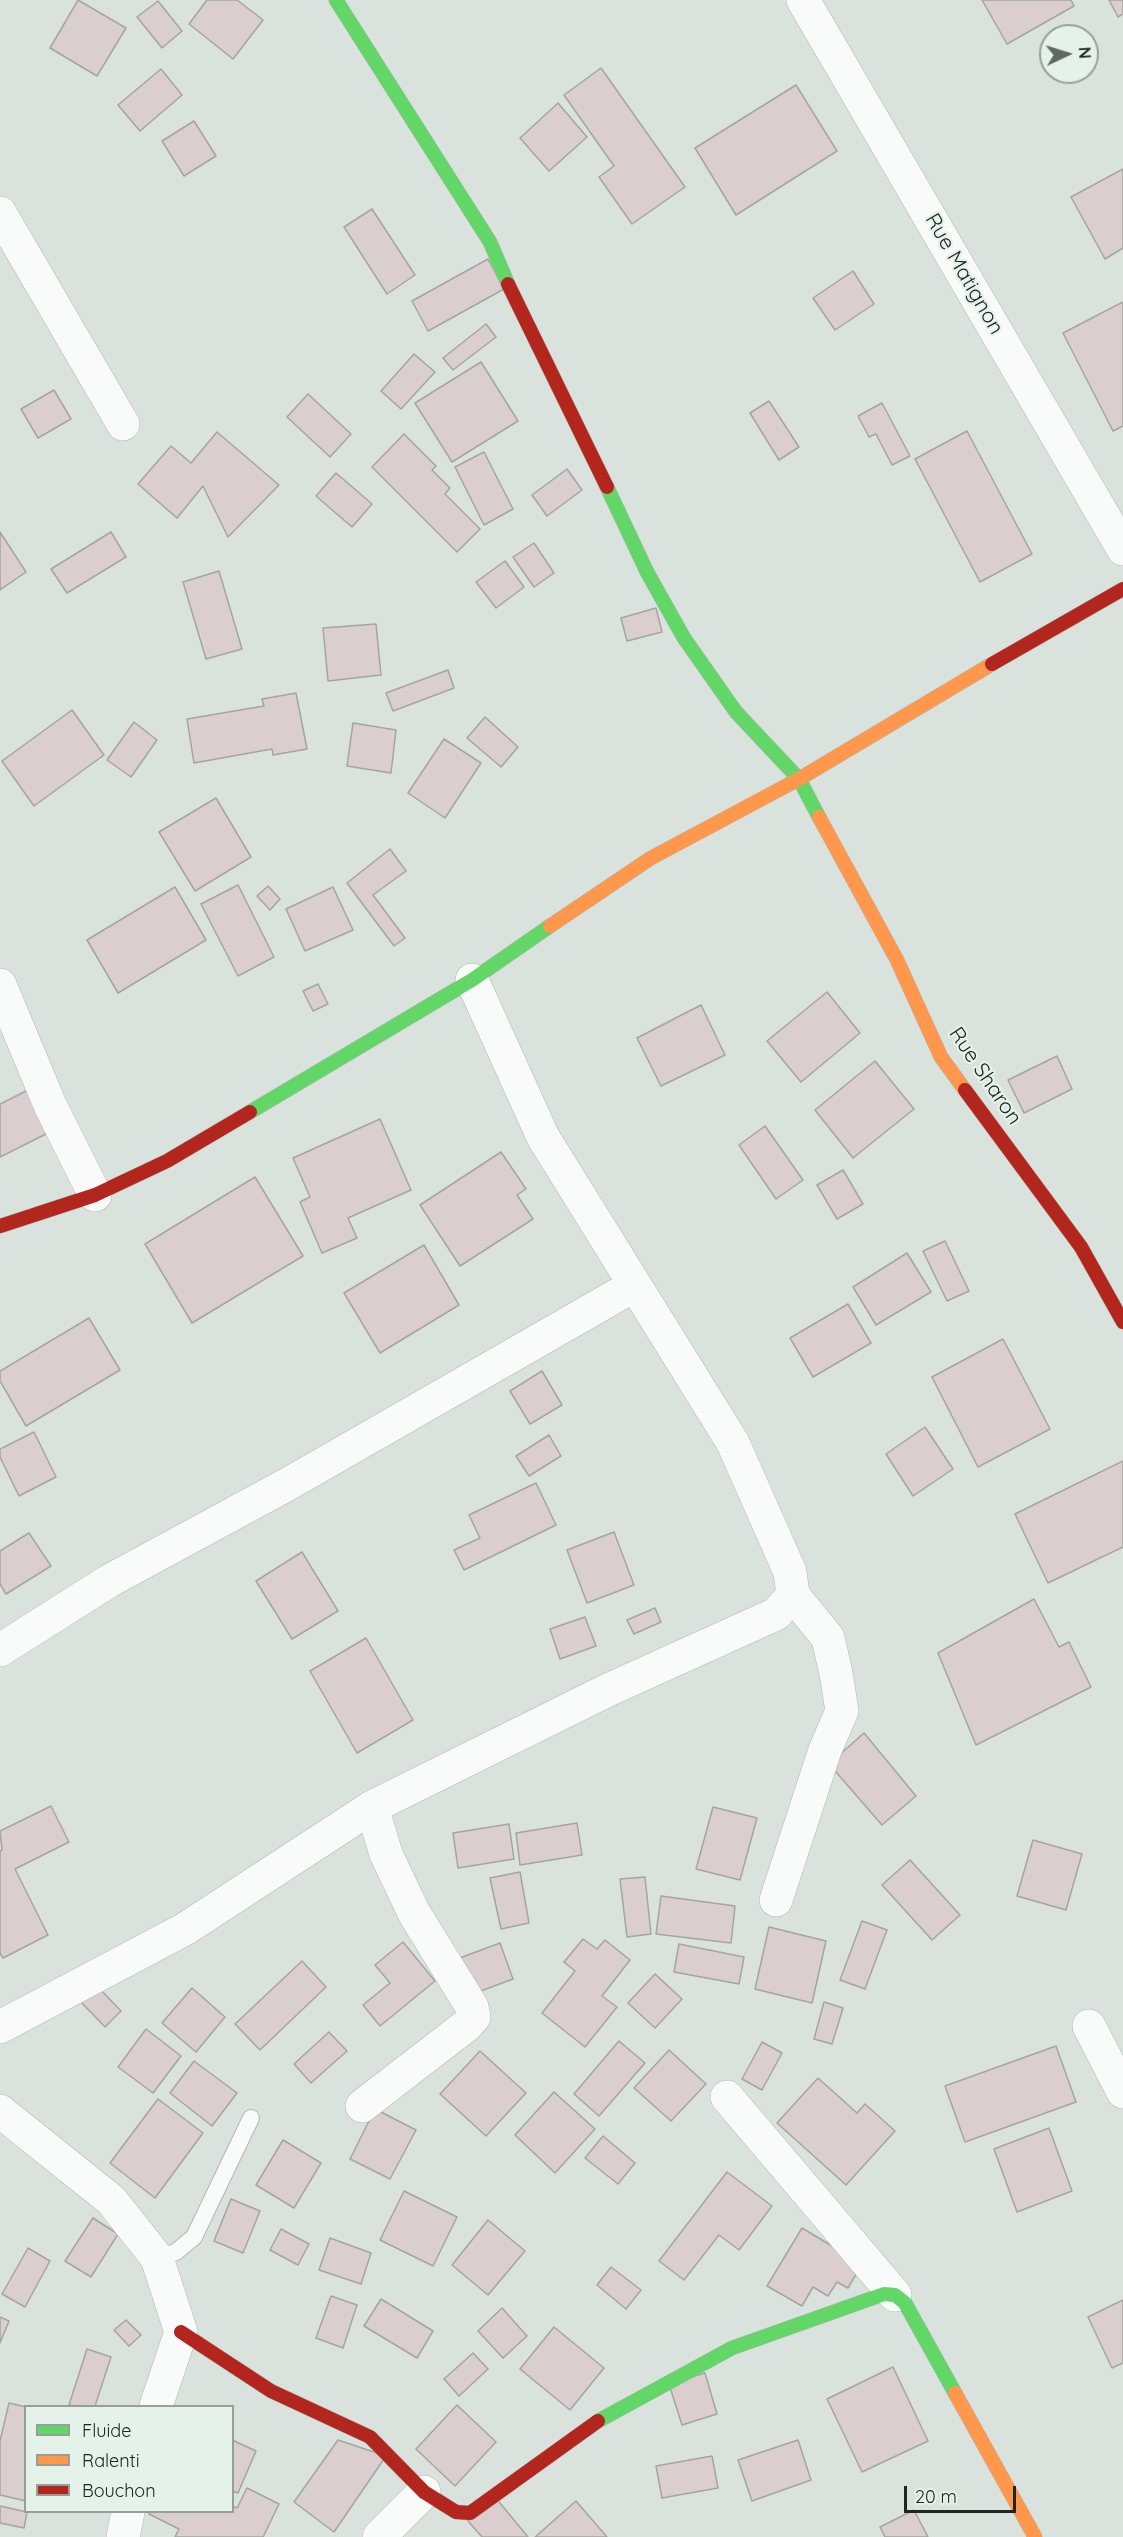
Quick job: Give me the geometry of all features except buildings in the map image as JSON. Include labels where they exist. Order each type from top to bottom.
[{"type":"street","name":"Rue Sharon","points":[[336,0],[490,242],[524,320],[647,572],[684,638],[736,712],[799,779],[897,960],[941,1057],[1082,1247],[1123,1322]]},
{"type":"street","name":"Rue Matignon","points":[[803,0],[1123,549]]},
{"type":"street","points":[[0,213],[123,424]]},
{"type":"street","points":[[0,1227],[95,1195],[167,1161],[472,980],[651,858],[799,779],[959,683],[1123,589]]},
{"type":"street","points":[[472,980],[543,1137],[733,1443],[790,1572],[793,1595],[828,1638],[842,1711],[825,1750],[776,1900]]},
{"type":"street","points":[[0,985],[50,1104],[95,1195]]},
{"type":"street","points":[[0,1650],[109,1581],[288,1484],[635,1285]]},
{"type":"street","points":[[0,2027],[185,1929],[372,1807],[608,1690],[776,1614],[793,1595]]},
{"type":"street","points":[[362,2106],[467,2025],[474,2017],[472,2007],[414,1913],[386,1854],[372,1807]]},
{"type":"street","points":[[1089,2026],[1123,2092]]},
{"type":"street","points":[[727,2097],[895,2295],[905,2303],[1035,2537]]},
{"type":"street","points":[[0,2111],[111,2200],[157,2258],[181,2332],[156,2405]]},
{"type":"street","points":[[181,2332],[272,2391],[370,2437],[424,2492],[456,2512],[470,2513],[591,2425],[732,2348],[884,2294],[895,2295]]},
{"type":"street","points":[[379,2537],[424,2492]]},
{"type":"street","points":[[123,2537],[128,2513]]},
{"type":"lane","points":[[157,2258],[176,2252],[194,2236],[251,2118]]},
{"type":"traffic: fast","points":[[336,0],[490,242],[508,284]]},
{"type":"traffic: fast","points":[[607,487],[647,572],[684,638],[736,712],[799,779],[819,817]]},
{"type":"traffic: fast","points":[[250,1112],[472,980],[550,926]]},
{"type":"traffic: fast","points":[[598,2421],[732,2348],[884,2294],[895,2295],[905,2303],[955,2393]]},
{"type":"traffic: slow","points":[[550,926],[651,858],[799,779],[992,664]]},
{"type":"traffic: slow","points":[[819,817],[897,960],[941,1057],[965,1090]]},
{"type":"traffic: slow","points":[[955,2393],[1035,2537]]},
{"type":"traffic: jam","points":[[508,284],[607,487]]},
{"type":"traffic: jam","points":[[992,664],[1123,589]]},
{"type":"traffic: jam","points":[[965,1090],[1081,1247],[1123,1322]]},
{"type":"traffic: jam","points":[[0,1226],[95,1195],[167,1161],[250,1112]]},
{"type":"traffic: jam","points":[[181,2332],[271,2391],[370,2437],[424,2492],[456,2512],[470,2513],[598,2421]]}]
